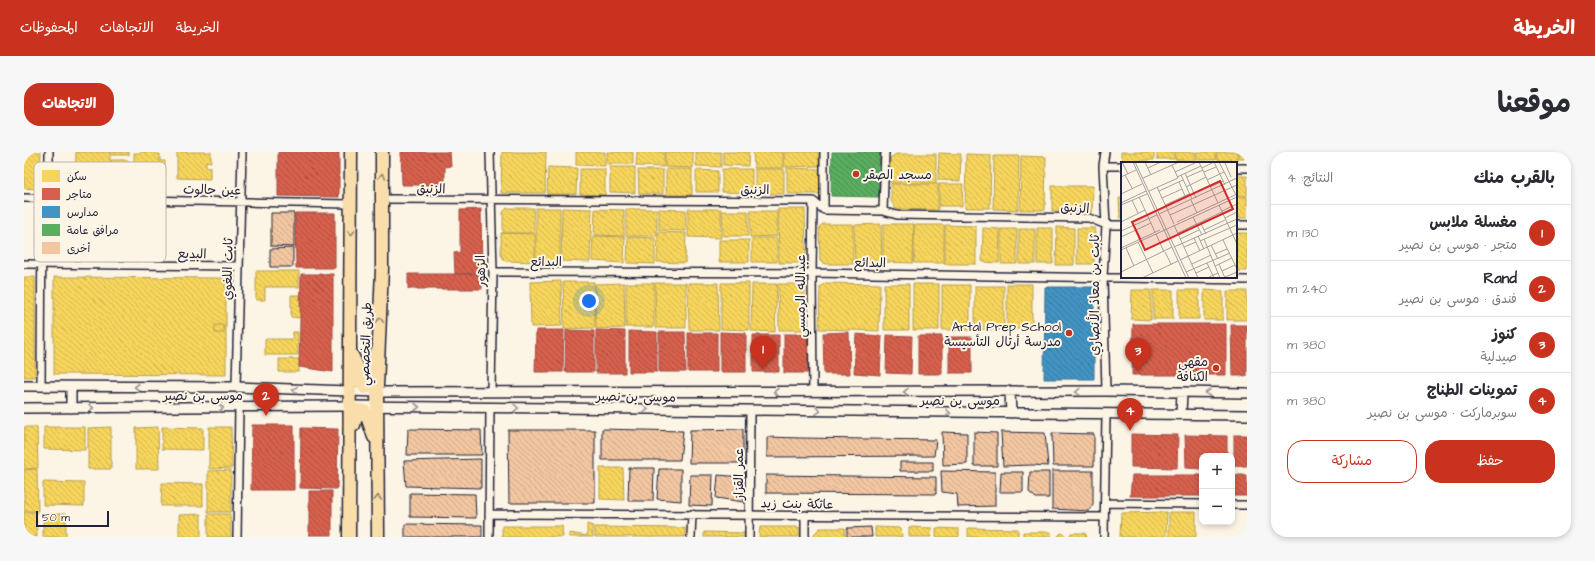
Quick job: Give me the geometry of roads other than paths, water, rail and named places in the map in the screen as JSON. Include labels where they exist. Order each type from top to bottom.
[{"type":"main road","name":"طريق التخصصي","points":[[349,537],[351,152]]},
{"type":"main road","name":"طريق التخصصي","points":[[378,537],[377,392],[382,269],[382,152]]},
{"type":"main road","points":[[350,350],[360,372],[363,386],[366,388],[370,368],[379,346]]},
{"type":"main road","points":[[350,447],[358,410],[362,409],[365,410],[377,446]]},
{"type":"street","points":[[48,162],[49,152]]},
{"type":"street","name":"ثابت اللغوي","points":[[236,387],[242,152]]},
{"type":"street","name":"الزهور","points":[[490,152],[493,272],[491,390]]},
{"type":"street","points":[[824,152],[824,210]]},
{"type":"street","points":[[883,211],[885,152]]},
{"type":"street","name":"ثابت بن معاذ الأنصاري","points":[[1105,152],[1103,166],[1106,225],[1103,277],[1106,391]]},
{"type":"street","points":[[1103,166],[1121,166]]},
{"type":"street","name":"الزنبق","points":[[382,198],[490,200],[813,201]]},
{"type":"street","name":"عين جالوت","points":[[166,200],[351,204]]},
{"type":"street","points":[[813,201],[824,210]]},
{"type":"street","name":"عبدالله الرميسي","points":[[813,201],[813,392]]},
{"type":"street","name":"الزنبق","points":[[824,210],[883,211],[897,215],[1089,218],[1106,225],[1121,225]]},
{"type":"street","name":"البديع","points":[[24,264],[239,266]]},
{"type":"street","points":[[41,264],[41,386]]},
{"type":"street","name":"البدائع","points":[[493,272],[812,273],[1121,277]]},
{"type":"street","name":"البدائع","points":[[1151,278],[1247,280]]},
{"type":"street","points":[[24,386],[236,387],[338,393],[342,399],[340,404],[329,406]]},
{"type":"street","points":[[71,387],[71,408]]},
{"type":"street","points":[[326,392],[491,390],[813,392],[1106,391],[1247,393]]},
{"type":"street","points":[[398,407],[389,403],[387,398],[388,394],[399,392]]},
{"type":"street","points":[[1010,392],[1011,413]]},
{"type":"street","points":[[1181,414],[1182,393]]},
{"type":"street","name":"موسى بن نصير","points":[[24,408],[238,408],[350,406],[1106,415],[1247,415]]},
{"type":"street","points":[[237,537],[238,408]]},
{"type":"street","points":[[489,537],[490,408]]},
{"type":"street","name":"عمر القزاز","points":[[749,537],[750,411]]},
{"type":"street","points":[[1104,537],[1106,415]]},
{"type":"street","points":[[1105,503],[1199,504]]},
{"type":"street","points":[[1235,504],[1247,505]]},
{"type":"street","name":"عاتكة بنت زيد","points":[[488,514],[749,514],[1104,517]]},
{"type":"street","points":[[691,537],[692,514]]},
{"type":"street","points":[[805,515],[805,537]]},
{"type":"place","name":"مسجد الصقر","points":[[856,174]]},
{"type":"place","name":"Artal Prep School مدرسة أرتال التأسيسة","points":[[1069,333]]},
{"type":"place","name":"مقهى الكنافة","points":[[1216,368]]},
{"type":"place","name":"مغسلة ملابس","points":[[763,369]]},
{"type":"place","name":"كنوز","points":[[1138,371]]},
{"type":"place","name":"Rand","points":[[266,416]]},
{"type":"place","name":"تموينات الطناج","points":[[1130,431]]}]
